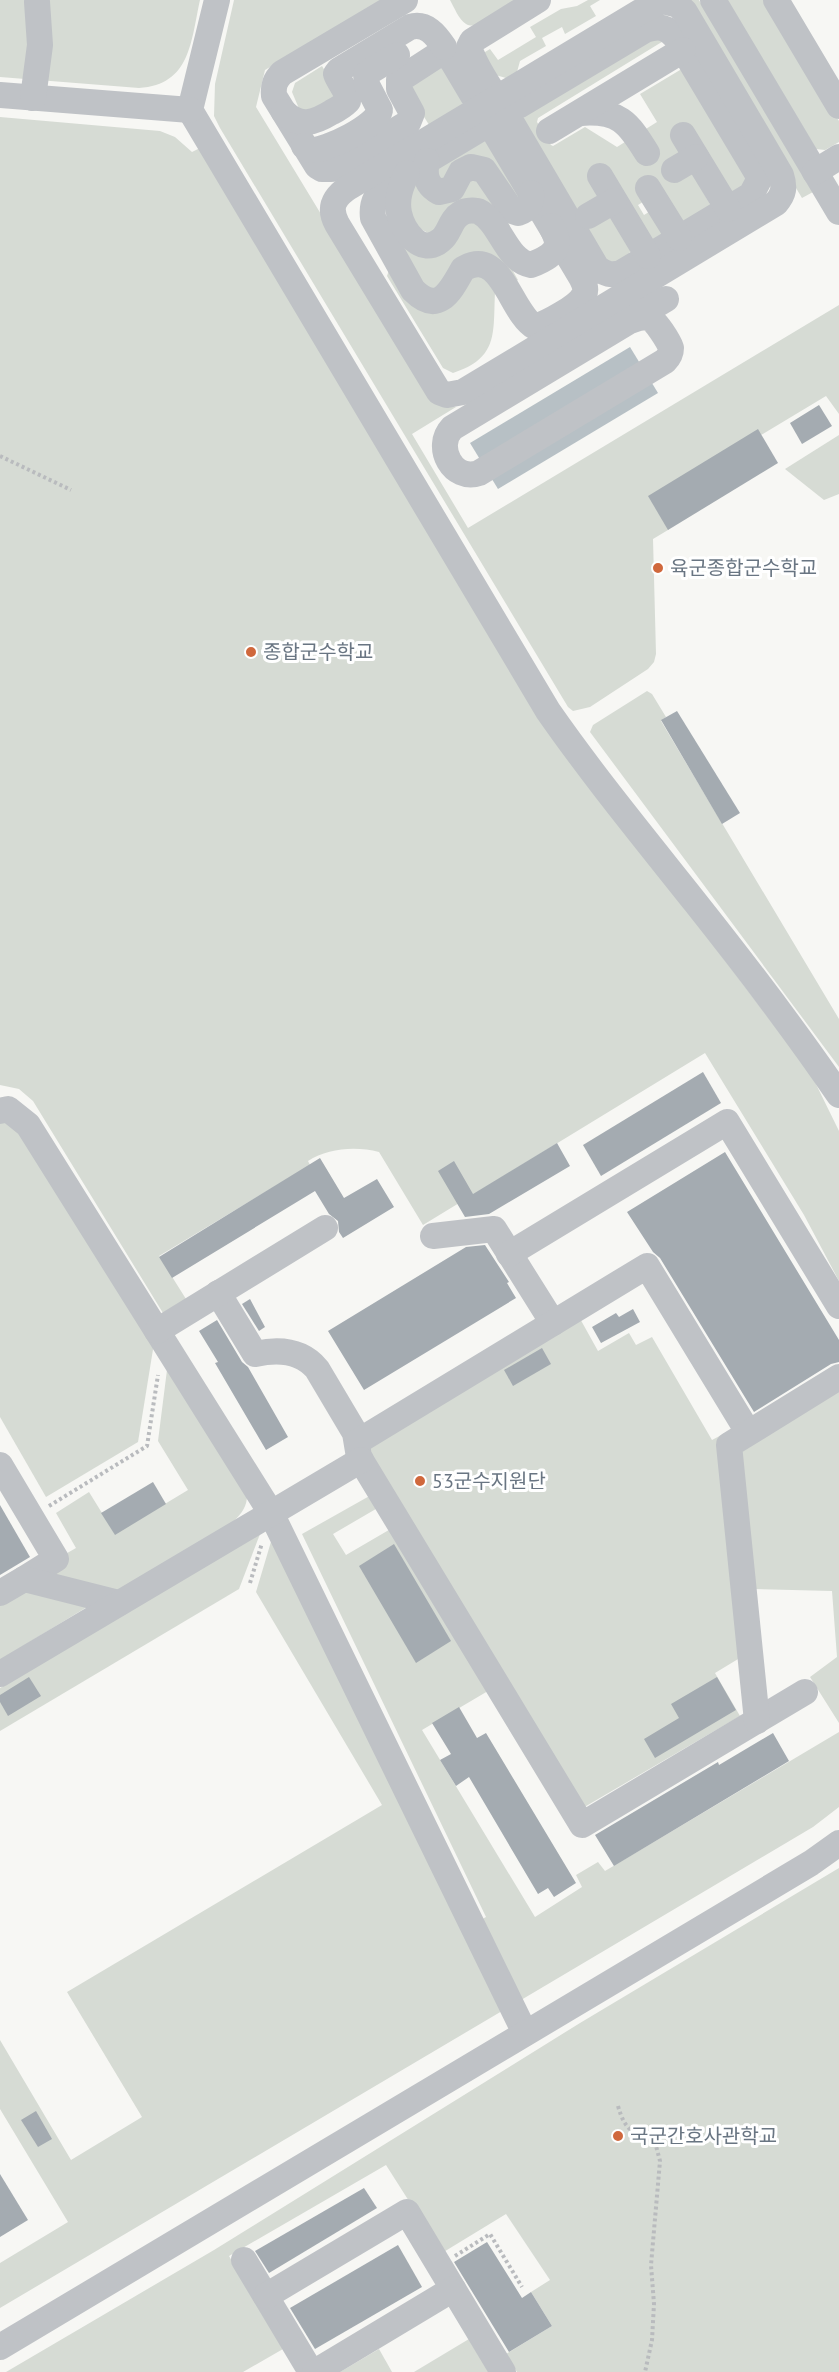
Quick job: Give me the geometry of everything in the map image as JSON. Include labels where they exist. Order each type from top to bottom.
[{"type":"street","points":[[217,0],[190,110],[548,711],[585,765],[704,913],[839,1095]]},
{"type":"street","points":[[405,0],[282,73],[276,79],[273,87],[274,96],[317,166],[322,169],[331,168],[408,123],[412,113],[399,89],[399,80],[436,56],[446,55],[447,52]]},
{"type":"street","points":[[284,112],[292,120],[301,123],[319,120],[348,100],[336,74],[339,70],[410,27],[417,25],[430,30],[493,111],[597,268],[613,275],[621,273],[751,195],[759,180],[757,172],[683,50],[670,30],[664,27],[645,30],[493,111],[340,193],[336,197],[332,209],[337,224],[434,385],[439,392],[447,395],[463,392],[776,203],[782,196],[784,183],[781,175],[684,12],[670,2],[653,4],[493,111],[379,192],[372,209],[373,218],[413,290],[426,300],[445,297],[450,293],[463,269],[478,264],[488,266],[495,271],[529,324],[535,327],[576,304],[584,295],[585,285],[531,193],[493,111],[469,47],[472,41],[538,0]]},
{"type":"street","points":[[713,0],[839,212]]},
{"type":"street","points":[[776,0],[839,106]]},
{"type":"street","points":[[33,98],[40,45],[37,2]]},
{"type":"street","points":[[549,131],[683,50]]},
{"type":"street","points":[[632,129],[626,107],[634,80]]},
{"type":"street","points":[[0,95],[190,110]]},
{"type":"street","points":[[580,113],[599,111],[624,121],[632,129],[647,153]]},
{"type":"street","points":[[683,135],[728,209]]},
{"type":"street","points":[[674,170],[696,157]]},
{"type":"street","points":[[815,172],[839,157]]},
{"type":"street","points":[[417,167],[425,175],[427,182],[439,192],[452,189],[461,172],[471,167],[484,170],[507,206],[518,213],[529,207],[532,201],[531,193]]},
{"type":"street","points":[[417,167],[401,185],[398,207],[405,229],[418,243],[435,244],[442,240],[461,213],[478,211],[490,219],[517,259],[531,265],[548,256],[555,249],[557,241],[551,226]]},
{"type":"street","points":[[600,176],[648,256]]},
{"type":"street","points":[[649,199],[679,238]]},
{"type":"street","points":[[588,216],[614,201]]},
{"type":"street","points":[[630,321],[643,317],[655,321],[671,348],[670,355],[665,361],[479,473],[470,476],[463,475],[456,470],[444,448],[444,441],[452,428],[666,299]]},
{"type":"street","points":[[0,1111],[8,1109],[28,1125],[271,1513],[525,2033]]},
{"type":"street","points":[[510,1254],[727,1122],[839,1306]]},
{"type":"street","points":[[160,1336],[218,1293],[325,1228]]},
{"type":"street","points":[[433,1236],[494,1229],[553,1323]]},
{"type":"street","points":[[0,1674],[271,1513],[359,1451],[553,1323],[647,1266],[748,1432]]},
{"type":"street","points":[[218,1293],[255,1354],[290,1352],[310,1360],[355,1433],[359,1451],[582,1825],[805,1692]]},
{"type":"street","points":[[757,1720],[729,1445],[839,1377]]},
{"type":"street","points":[[0,1465],[56,1559],[0,1593]]},
{"type":"street","points":[[24,1578],[119,1603]]},
{"type":"street","points":[[0,2347],[811,1863],[839,1843]]},
{"type":"street","points":[[266,2296],[407,2212],[503,2372]]},
{"type":"street","points":[[244,2260],[313,2372],[453,2289]]},
{"type":"path","points":[[0,456],[71,490]]},
{"type":"path","points":[[31,1517],[147,1446],[160,1336]]},
{"type":"path","points":[[250,1582],[271,1513]]},
{"type":"path","points":[[618,2106],[623,2124],[638,2135],[655,2142],[660,2161],[651,2265],[654,2304],[652,2340],[645,2372]]},
{"type":"path","points":[[439,2265],[490,2234],[522,2287]]},
{"type":"shaded area","points":[[0,0],[200,0],[190,45],[179,69],[169,79],[156,85],[139,88],[0,77]]},
{"type":"shaded area","points":[[234,0],[381,0],[265,70],[256,107],[435,402],[441,406],[456,407],[412,434],[468,528],[839,305],[839,414],[826,396],[761,435],[668,530],[653,539],[656,654],[654,662],[648,669],[590,707],[573,711],[568,707],[220,128],[214,116],[215,84]]},
{"type":"shaded area","points":[[450,0],[522,0],[486,22],[472,26],[461,20]]},
{"type":"shaded area","points":[[588,0],[600,0],[590,6],[596,16],[565,34],[562,27],[542,38],[546,46],[520,61],[517,72],[506,78],[492,74],[480,55],[490,49],[498,60],[536,37],[530,27],[561,9],[577,6]]},
{"type":"shaded area","points":[[683,0],[699,0],[813,192],[802,198]]},
{"type":"shaded area","points":[[727,0],[766,0],[839,121],[839,142],[825,150],[816,149]]},
{"type":"shaded area","points":[[650,39],[665,40],[538,118],[537,122],[551,145],[553,146],[585,127],[617,147],[657,122],[640,94],[685,67],[750,179],[734,194],[690,169],[711,206],[687,223],[646,200],[638,205],[644,215],[652,210],[666,229],[656,242],[610,214],[631,249],[627,259],[608,264],[523,120],[525,116]]},
{"type":"shaded area","points":[[322,66],[342,99],[315,115],[300,111],[292,92],[295,83]]},
{"type":"shaded area","points":[[437,68],[443,69],[464,99],[460,110],[431,128],[404,85]]},
{"type":"shaded area","name":"종합군수학교","points":[[0,117],[160,131],[175,137],[192,152],[200,148],[645,855],[811,1074],[839,1131],[839,1281],[804,1215],[705,1053],[423,1225],[379,1152],[342,1149],[324,1153],[308,1161],[310,1165],[159,1256],[186,1299],[163,1313],[33,1101],[19,1089],[0,1085]]},
{"type":"shaded area","points":[[479,141],[487,141],[520,195],[517,198],[491,170],[450,184],[432,172]]},
{"type":"shaded area","points":[[481,175],[510,226],[509,230],[490,210],[435,237],[412,224],[410,196],[415,183],[460,188]]},
{"type":"shaded area","points":[[461,221],[486,223],[518,280],[515,282],[504,269],[425,291],[389,225],[412,247]]},
{"type":"shaded area","points":[[389,270],[414,303],[479,271],[495,292],[493,332],[486,352],[479,360],[453,373],[443,368],[387,276]]},
{"type":"shaded area","points":[[630,347],[658,393],[498,489],[470,443]]},
{"type":"shaded area","points":[[839,435],[839,494],[824,500],[785,469]]},
{"type":"shaded area","points":[[647,691],[652,694],[666,717],[661,721],[839,1019],[839,1067],[590,732],[593,725]]},
{"type":"shaded area","points":[[0,1120],[22,1131],[155,1337],[138,1442],[46,1497],[0,1417]]},
{"type":"shaded area","points":[[578,1315],[598,1351],[629,1333],[636,1345],[652,1337],[712,1440],[725,1433],[748,1653],[715,1673],[740,1716],[581,1809],[361,1446]]},
{"type":"shaded area","points":[[168,1362],[247,1491],[244,1508],[233,1522],[114,1594],[53,1578],[62,1556],[76,1548],[56,1513],[89,1492],[115,1534],[188,1490],[158,1441]]},
{"type":"shaded area","points":[[839,1386],[839,1723],[810,1677],[837,1657],[832,1591],[753,1589],[736,1449]]},
{"type":"shaded area","points":[[373,1494],[381,1506],[333,1534],[346,1555],[394,1527],[493,1688],[422,1730],[535,1917],[582,1887],[576,1875],[598,1862],[605,1871],[839,1732],[839,1807],[813,1827],[516,2003],[477,1922],[486,1917],[302,1534]]},
{"type":"shaded area","points":[[260,1534],[239,1589],[0,1731],[0,1688]]},
{"type":"shaded area","points":[[273,1535],[502,2011],[0,2308],[0,2263],[68,2222],[0,2109],[0,2040],[71,2160],[142,2117],[67,1992],[382,1805],[256,1592]]},
{"type":"shaded area","points":[[24,1588],[87,1607],[0,1660],[0,1603]]},
{"type":"shaded area","name":"국군간호사관학교","points":[[839,1868],[839,2372],[517,2372],[506,2354],[552,2326],[531,2292],[550,2280],[506,2214],[442,2253],[386,2165],[229,2256],[283,2349],[243,2372],[6,2372],[214,2250],[580,2023]]},
{"type":"shaded area","points":[[469,2339],[489,2372],[414,2372]]},
{"type":"shaded area","points":[[379,2349],[392,2372],[340,2372]]},
{"type":"building","points":[[819,405],[832,426],[802,444],[790,423]]},
{"type":"building","points":[[758,429],[778,463],[668,530],[648,496]]},
{"type":"building","points":[[677,711],[740,813],[722,824],[661,720]]},
{"type":"building","points":[[703,1072],[721,1103],[601,1176],[583,1145]]},
{"type":"building","points":[[557,1143],[570,1166],[489,1214],[465,1217],[438,1171],[454,1161],[473,1194]]},
{"type":"building","points":[[725,1152],[839,1340],[839,1362],[831,1364],[754,1412],[660,1258],[653,1252],[627,1212]]},
{"type":"building","points":[[320,1158],[344,1198],[377,1179],[394,1207],[343,1238],[339,1232],[338,1221],[329,1214],[315,1191],[172,1278],[159,1257]]},
{"type":"building","points":[[485,1245],[509,1282],[507,1283],[516,1298],[364,1390],[328,1331],[466,1247]]},
{"type":"building","points":[[250,1299],[265,1327],[259,1331],[242,1304]]},
{"type":"building","points":[[633,1309],[640,1322],[601,1343],[592,1327],[616,1313],[619,1317]]},
{"type":"building","points":[[217,1320],[242,1362],[248,1367],[288,1437],[266,1450],[199,1331]]},
{"type":"building","points":[[542,1348],[551,1364],[513,1386],[504,1370]]},
{"type":"building","points":[[153,1482],[166,1504],[115,1535],[101,1513]]},
{"type":"building","points":[[0,1505],[30,1557],[0,1575]]},
{"type":"building","points":[[394,1544],[451,1641],[416,1663],[359,1566]]},
{"type":"building","points":[[29,1677],[41,1696],[8,1716],[0,1702],[0,1695]]},
{"type":"building","points":[[717,1677],[736,1710],[655,1758],[644,1739],[679,1718],[671,1704]]},
{"type":"building","points":[[459,1707],[477,1738],[486,1733],[576,1883],[554,1897],[548,1888],[538,1894],[469,1777],[456,1786],[440,1760],[451,1754],[432,1723]]},
{"type":"building","points":[[773,1733],[789,1761],[614,1866],[595,1835],[718,1762],[719,1765]]},
{"type":"building","points":[[36,2111],[52,2139],[38,2147],[21,2120]]},
{"type":"building","points":[[0,2174],[28,2220],[0,2237]]},
{"type":"building","points":[[364,2188],[377,2208],[269,2273],[255,2251]]},
{"type":"building","points":[[487,2242],[522,2298],[531,2292],[552,2326],[509,2352],[454,2262]]},
{"type":"building","points":[[398,2245],[422,2287],[315,2349],[290,2308]]},
{"type":"place","name":"육군종합군수학교","points":[[658,568]]},
{"type":"place","name":"종합군수학교","points":[[251,652]]},
{"type":"place","name":"53군수지원단","points":[[420,1481]]},
{"type":"place","name":"국군간호사관학교","points":[[618,2136]]}]
